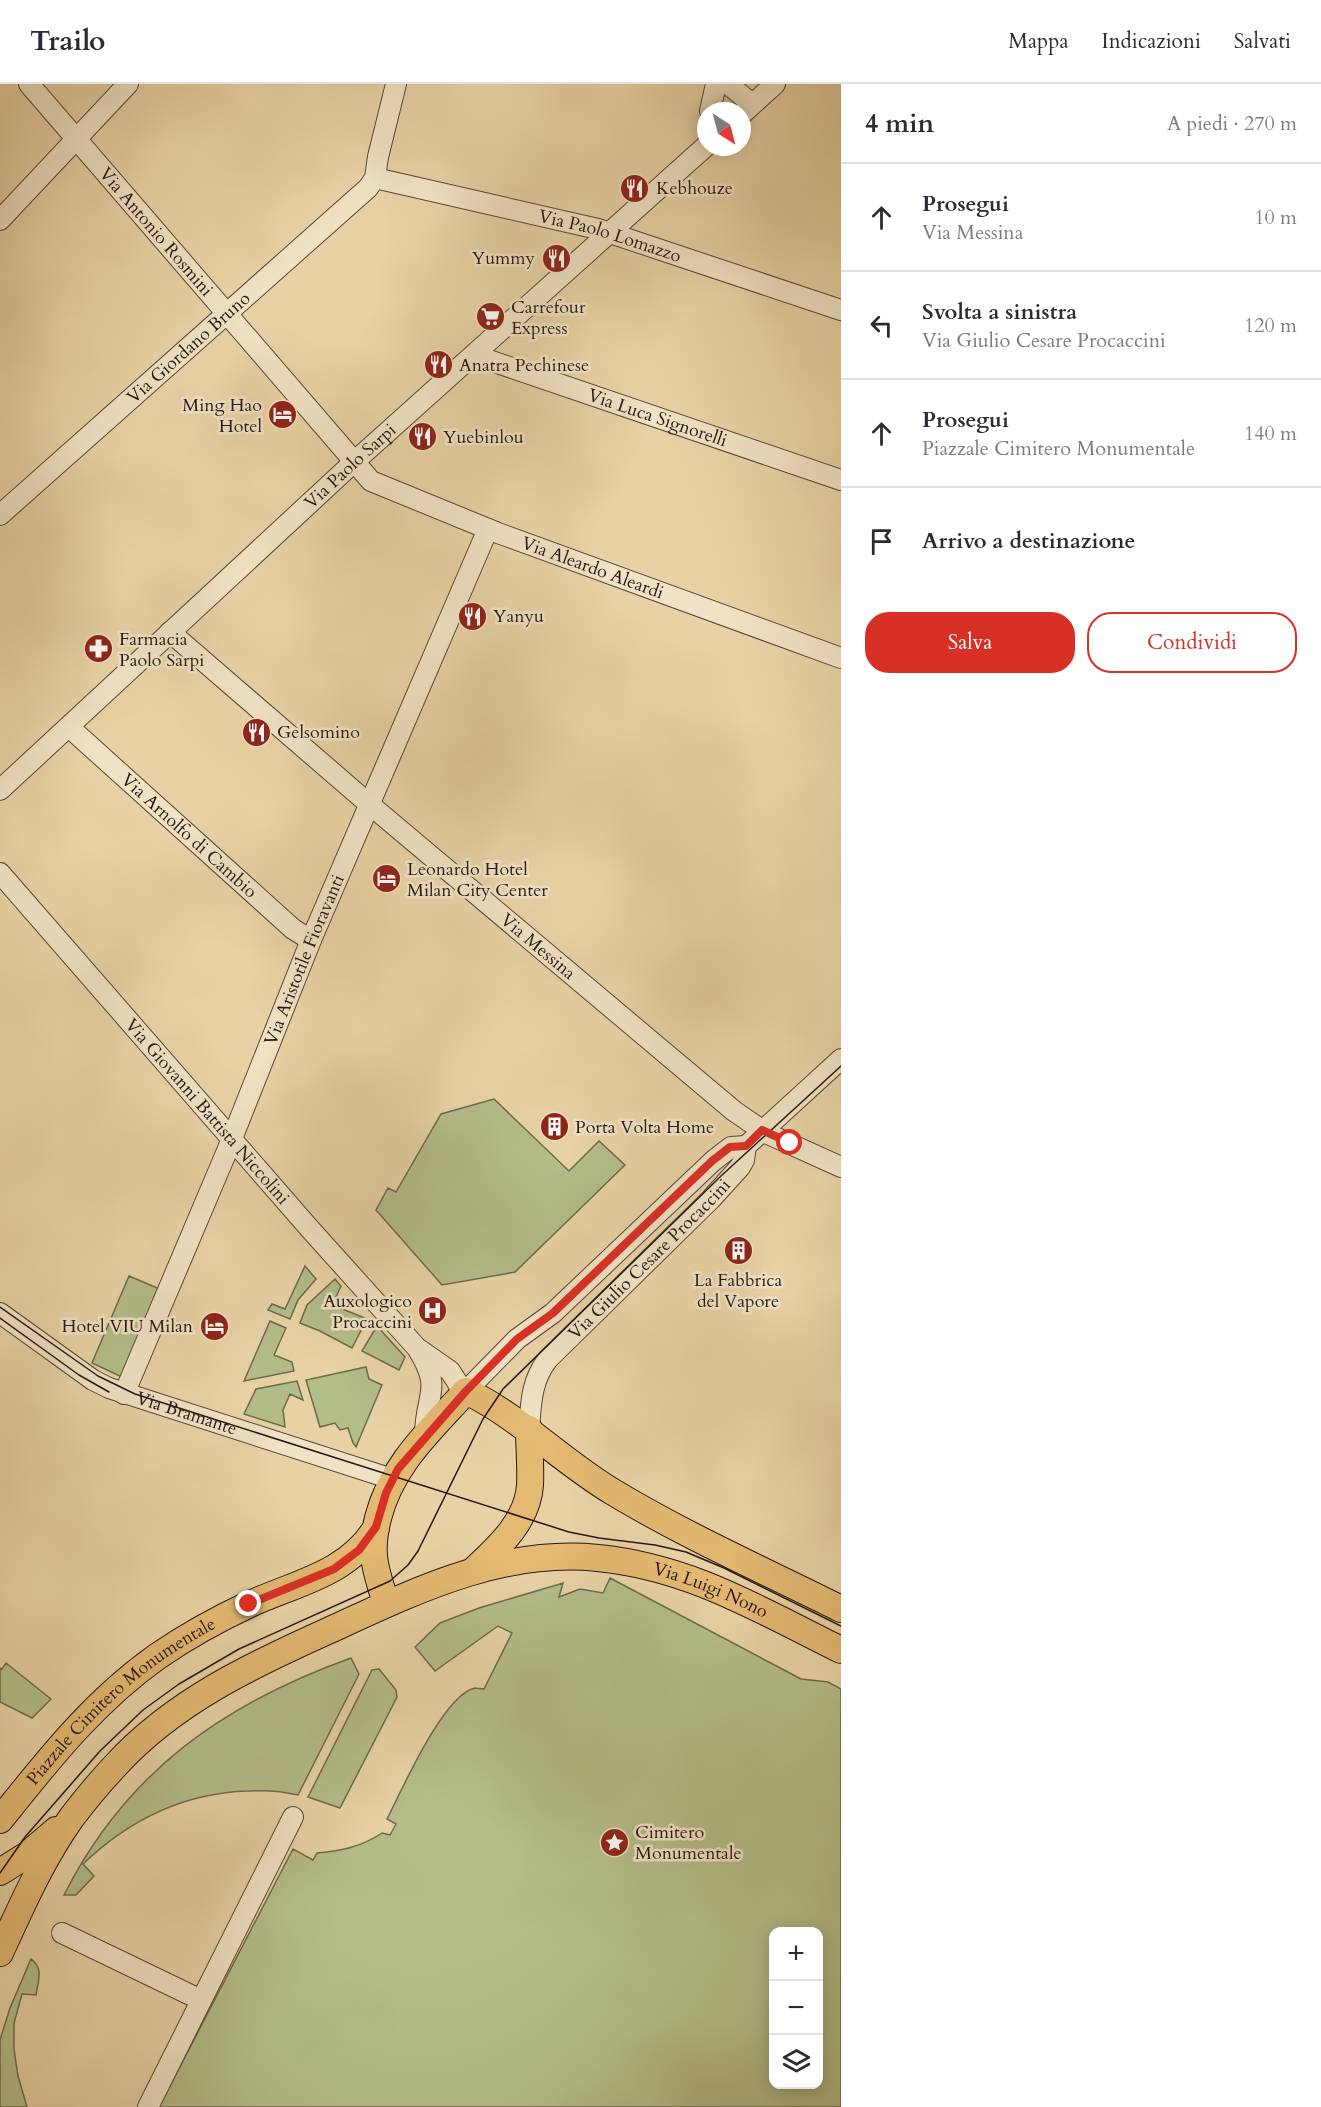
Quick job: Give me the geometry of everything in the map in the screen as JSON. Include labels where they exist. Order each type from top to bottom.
[{"type":"main road","points":[[0,1872],[27,1855],[72,1816],[115,1766],[134,1748],[165,1721],[202,1695],[251,1666],[386,1604],[473,1571],[501,1543],[516,1524],[530,1486],[529,1430],[492,1404],[466,1391]]},
{"type":"main road","name":"Piazzale Cimitero Monumentale","points":[[386,1604],[374,1555],[376,1527],[382,1504],[392,1479],[403,1463],[466,1391]]},
{"type":"main road","name":"Via Luigi Nono","points":[[529,1430],[591,1477],[647,1512],[841,1609]]},
{"type":"main road","name":"Piazzale Cimitero Monumentale","points":[[0,1820],[70,1734],[114,1691],[144,1666],[195,1633],[230,1614],[334,1569],[359,1550],[376,1527]]},
{"type":"main road","name":"Via Luigi Nono","points":[[473,1571],[520,1560],[571,1557],[627,1562],[691,1578],[718,1588],[841,1650]]},
{"type":"main road","points":[[0,1953],[35,1879],[72,1816]]},
{"type":"street","name":"Via Antonio Rosmini","points":[[28,84],[354,462]]},
{"type":"street","points":[[0,220],[128,84]]},
{"type":"street","points":[[375,178],[396,84]]},
{"type":"street","points":[[712,102],[716,84]]},
{"type":"street","points":[[728,84],[742,102]]},
{"type":"street","points":[[751,105],[775,84]]},
{"type":"street","name":"Via Paolo Sarpi","points":[[0,790],[354,462],[610,233],[697,150]]},
{"type":"street","name":"Via Paolo Lomazzo","points":[[375,178],[610,233],[841,310]]},
{"type":"street","name":"Via Giordano Bruno","points":[[0,515],[368,188],[375,178]]},
{"type":"street","name":"Via Luca Signorelli","points":[[474,355],[841,480]]},
{"type":"street","name":"Via Aleardo Aleardi","points":[[354,462],[370,481],[488,529],[841,658]]},
{"type":"street","name":"Via Aristotile Fioravanti","points":[[124,1394],[232,1139],[311,940],[488,529]]},
{"type":"street","name":"Via Messina","points":[[170,632],[734,1111],[762,1130],[841,1167]]},
{"type":"street","name":"Via Arnolfo di Cambio","points":[[69,727],[293,929],[311,940]]},
{"type":"street","name":"Via Giovanni Battista Niccolini","points":[[0,873],[417,1348]]},
{"type":"street","name":"Via Giulio Cesare Procaccini","points":[[529,1430],[532,1392],[543,1366],[718,1191],[744,1160],[746,1146],[841,1059]]},
{"type":"street","name":"Via Giulio Cesare Procaccini","points":[[514,1342],[553,1313],[718,1156],[730,1147],[746,1146]]},
{"type":"street","name":"Via Bramante","points":[[0,1313],[93,1380],[124,1394],[392,1479]]},
{"type":"street","name":"Piazzale Cimitero Monumentale","points":[[466,1391],[514,1342]]},
{"type":"street","points":[[417,1348],[450,1371],[466,1391]]},
{"type":"street","points":[[417,1348],[429,1368],[433,1382],[431,1400],[425,1415],[425,1436]]},
{"type":"street","points":[[148,2107],[201,2000],[246,1925],[293,1818]]},
{"type":"street","points":[[62,1933],[201,2000]]},
{"type":"green space","points":[[494,1099],[569,1171],[599,1141],[625,1165],[515,1272],[442,1285],[376,1210],[388,1188],[396,1192],[441,1114]]},
{"type":"green space","points":[[305,1266],[316,1279],[298,1300],[290,1319],[268,1310],[272,1304],[285,1309]]},
{"type":"green space","points":[[129,1276],[162,1290],[124,1378],[92,1363]]},
{"type":"green space","points":[[335,1279],[341,1286],[335,1299],[337,1301],[335,1306],[367,1319],[352,1348],[300,1323],[307,1305]]},
{"type":"green space","points":[[270,1321],[286,1328],[274,1355],[292,1362],[294,1371],[244,1381]]},
{"type":"green space","points":[[377,1326],[405,1357],[399,1370],[362,1351]]},
{"type":"green space","points":[[366,1367],[369,1379],[382,1385],[356,1447],[348,1428],[340,1430],[335,1423],[320,1427],[306,1380]]},
{"type":"green space","points":[[297,1381],[303,1400],[290,1394],[283,1410],[285,1427],[244,1414],[256,1389]]},
{"type":"green space","name":"Cimitero Monumentale","points":[[610,1578],[801,1679],[828,1682],[841,1689],[841,2107],[159,2107],[293,1849],[313,1860],[317,1853],[351,1847],[382,1833],[390,1835],[396,1824],[387,1819],[437,1725],[463,1694],[475,1688],[484,1689],[512,1633],[498,1626],[435,1671],[415,1647],[440,1623],[479,1608],[563,1583],[559,1597],[580,1589],[603,1593]]},
{"type":"green space","points":[[351,1658],[359,1674],[298,1795],[267,1791],[224,1793],[201,1797],[159,1811],[119,1834],[101,1848],[83,1864],[94,1876],[76,1895],[64,1895],[89,1851],[117,1813],[148,1778],[183,1748],[220,1721],[261,1697],[304,1676]]},
{"type":"green space","points":[[6,1663],[51,1699],[32,1718],[0,1702],[0,1668],[2,1669]]},
{"type":"green space","points":[[379,1669],[396,1690],[397,1697],[340,1808],[308,1797],[372,1670]]},
{"type":"green space","points":[[31,1959],[38,1966],[39,1971],[36,1995],[22,1994],[14,2023],[14,2049],[18,2076],[27,2107],[0,2107],[0,2040],[10,2008]]},
{"type":"tram line","points":[[0,1873],[25,1837],[100,1751],[143,1710],[179,1684],[239,1649],[390,1581],[408,1565],[418,1551],[483,1419],[503,1389],[721,1176],[841,1066]]},
{"type":"tram line","points":[[0,1307],[98,1376],[135,1394],[569,1532],[686,1552],[724,1568],[841,1626]]},
{"type":"tram line","points":[[0,1318],[79,1375],[109,1392]]},
{"type":"place","name":"Kebhouze","points":[[635,188]]},
{"type":"place","name":"Yummy","points":[[556,258]]},
{"type":"place","name":"Carrefour Express","points":[[490,317]]},
{"type":"place","name":"Anatra Pechinese","points":[[438,365]]},
{"type":"place","name":"Ming Hao Hotel","points":[[283,415]]},
{"type":"place","name":"Yuebinlou","points":[[422,437]]},
{"type":"place","name":"Yanyu","points":[[472,616]]},
{"type":"place","name":"Farmacia Paolo Sarpi","points":[[98,649]]},
{"type":"place","name":"Gelsomino","points":[[256,732]]},
{"type":"place","name":"Leonardo Hotel Milan City Center","points":[[386,879]]},
{"type":"place","name":"Porta Volta Home","points":[[554,1127]]},
{"type":"place","name":"La Fabbrica del Vapore","points":[[738,1251]]},
{"type":"place","name":"Auxologico Procaccini","points":[[433,1311]]},
{"type":"place","name":"Hotel VIU Milan","points":[[214,1326]]},
{"type":"place","name":"Cimitero Monumentale","points":[[614,1842]]},
{"type":"route","points":[[249,1604],[334,1569],[359,1550],[376,1527],[386,1493],[398,1469],[466,1391],[517,1339],[553,1313],[712,1161],[730,1147],[746,1146],[762,1130],[790,1143]]}]
